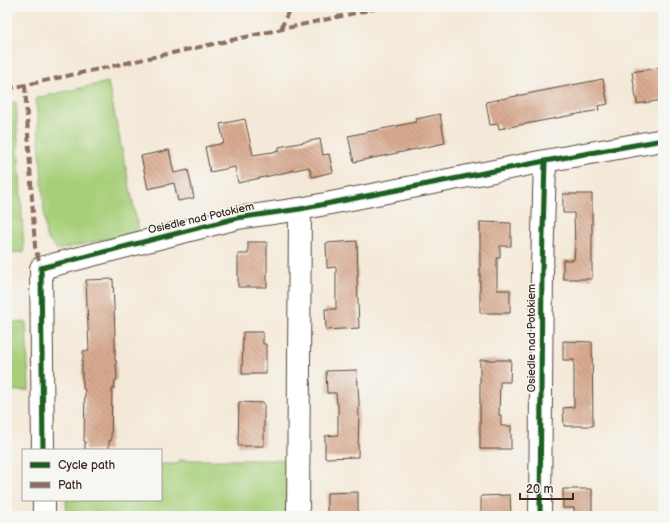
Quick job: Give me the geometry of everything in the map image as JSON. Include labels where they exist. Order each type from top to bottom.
[{"type":"street","name":"Osiedle nad Potokiem","points":[[43,449],[41,268],[237,218],[300,209],[545,161],[663,140]]},
{"type":"street","name":"Osiedle nad Potokiem","points":[[540,516],[542,270],[545,161]]},
{"type":"street","points":[[298,516],[300,209]]},
{"type":"street","points":[[44,501],[44,516]]},
{"type":"green space","points":[[108,82],[139,232],[57,250],[46,237],[36,98]]},
{"type":"green space","points":[[16,102],[24,252],[7,253],[7,104]]},
{"type":"green space","points":[[26,322],[29,390],[7,391],[7,323]]},
{"type":"green space","points":[[179,460],[287,460],[287,516],[67,516],[66,501],[162,501],[162,464],[179,464]]},
{"type":"building","points":[[663,67],[663,100],[637,104],[632,72]]},
{"type":"building","points":[[603,79],[608,104],[598,106],[599,110],[499,129],[498,124],[490,125],[486,102]]},
{"type":"building","points":[[440,114],[445,143],[354,162],[348,136],[416,122],[416,119]]},
{"type":"building","points":[[245,119],[253,155],[279,151],[279,147],[320,139],[323,155],[329,154],[333,172],[312,177],[309,167],[238,183],[235,167],[210,172],[205,147],[224,143],[220,124]]},
{"type":"building","points":[[169,150],[174,173],[188,170],[194,198],[178,201],[174,183],[148,189],[141,156]]},
{"type":"building","points":[[563,194],[592,194],[592,279],[563,279],[563,260],[574,260],[575,247],[574,213],[563,213]]},
{"type":"building","points":[[480,222],[511,223],[511,246],[500,246],[500,258],[497,258],[497,290],[510,290],[510,313],[480,313]]},
{"type":"building","points":[[357,241],[359,328],[326,330],[325,309],[336,309],[336,267],[327,268],[326,243]]},
{"type":"building","points":[[248,242],[267,242],[267,287],[238,287],[238,254],[248,254]]},
{"type":"building","points":[[113,279],[115,360],[117,380],[115,380],[114,389],[112,389],[111,441],[109,441],[109,449],[85,449],[85,389],[83,389],[82,380],[82,360],[83,351],[89,351],[86,280]]},
{"type":"building","points":[[243,332],[263,332],[263,344],[266,344],[266,374],[242,374]]},
{"type":"building","points":[[563,341],[592,342],[593,426],[564,426],[563,408],[574,407],[574,360],[563,360]]},
{"type":"building","points":[[480,360],[511,360],[510,382],[500,382],[499,415],[501,415],[501,426],[511,426],[511,449],[480,449]]},
{"type":"building","points":[[357,370],[359,403],[358,457],[325,458],[325,436],[338,435],[338,404],[336,393],[327,393],[326,371]]},
{"type":"building","points":[[239,402],[264,403],[264,446],[238,446]]},
{"type":"building","points":[[563,489],[592,489],[592,516],[574,516],[574,508],[563,508]]},
{"type":"building","points":[[358,492],[358,516],[327,516],[327,493]]},
{"type":"building","points":[[510,495],[511,516],[481,516],[481,496]]},
{"type":"marked path","points":[[281,29],[290,7]]},
{"type":"marked path","points":[[7,89],[383,7]]},
{"type":"marked path","points":[[25,85],[35,247],[41,268]]},
{"type":"cycle path","points":[[43,449],[41,268],[237,218],[300,209],[545,161],[663,140]]},
{"type":"cycle path","points":[[540,516],[542,270],[545,161]]}]
